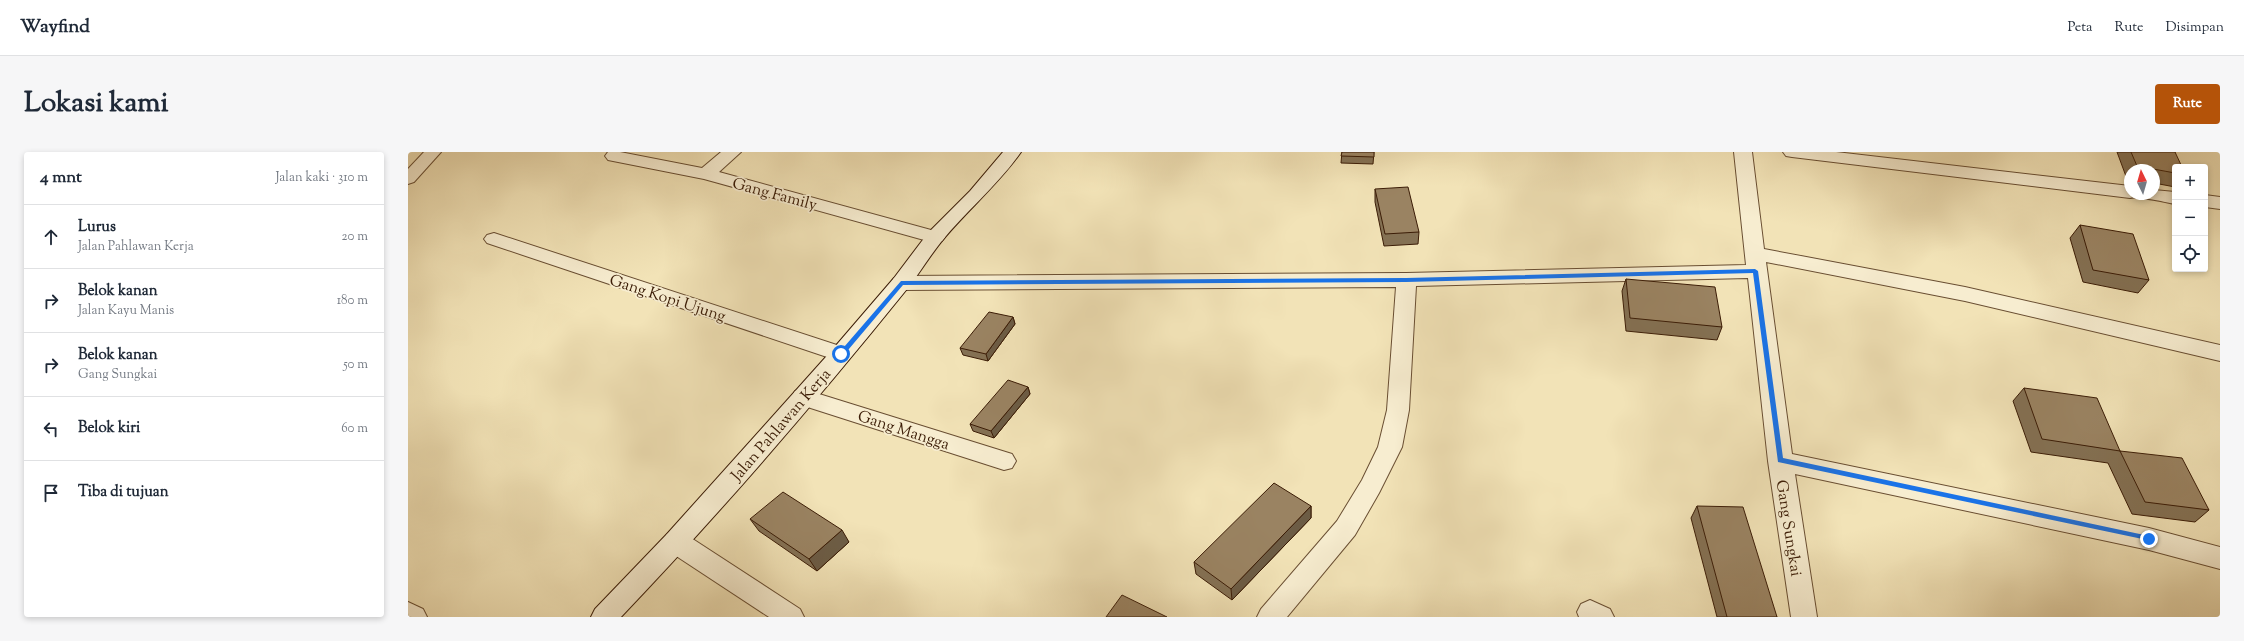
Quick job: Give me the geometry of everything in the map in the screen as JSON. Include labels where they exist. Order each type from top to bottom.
[{"type":"street","points":[[706,174],[732,152]]},
{"type":"street","name":"Jalan Pahlawan Kerja","points":[[604,617],[676,542],[841,354],[901,283],[935,237],[976,195],[1012,152]]},
{"type":"street","name":"Gang Sungkai","points":[[1744,152],[1755,262],[1780,460],[1804,617]]},
{"type":"street","points":[[1792,152],[2124,191]]},
{"type":"street","name":"Gang Family","points":[[614,156],[706,174],[935,237]]},
{"type":"street","points":[[2160,196],[2172,198]]},
{"type":"street","name":"Gang Kopi Ujung","points":[[494,239],[841,354]]},
{"type":"street","points":[[901,283],[1406,280],[1755,262],[1965,294],[2220,353]]},
{"type":"street","points":[[1270,617],[1346,528],[1371,486],[1390,447],[1398,410],[1406,280]]},
{"type":"street","name":"Gang Mangga","points":[[803,397],[1004,461]]},
{"type":"street","points":[[1780,460],[2149,539],[2220,558]]},
{"type":"street","points":[[676,542],[791,617]]},
{"type":"street","points":[[408,614],[414,617]]},
{"type":"lane","points":[[408,179],[433,152]]},
{"type":"building","points":[[1342,152],[1374,152],[1374,157],[1341,156]]},
{"type":"building","points":[[2131,152],[2175,152],[2181,164],[2172,164],[2172,172],[2160,170],[2160,164],[2136,164]]},
{"type":"building","points":[[1408,187],[1419,232],[1385,234],[1375,189]]},
{"type":"building","points":[[2080,225],[2133,234],[2149,280],[2093,270]]},
{"type":"building","points":[[1626,279],[1715,287],[1722,327],[1630,318]]},
{"type":"building","points":[[989,312],[1013,317],[986,354],[960,348]]},
{"type":"building","points":[[1008,380],[1028,387],[991,431],[970,424]]},
{"type":"building","points":[[2024,388],[2097,398],[2120,451],[2042,439]]},
{"type":"building","points":[[2120,451],[2182,458],[2209,510],[2145,502]]},
{"type":"building","points":[[1274,483],[1311,506],[1231,589],[1194,562]]},
{"type":"building","points":[[783,492],[842,530],[809,559],[750,519]]},
{"type":"building","points":[[1697,506],[1743,507],[1777,617],[1727,617]]},
{"type":"building","points":[[1122,595],[1167,617],[1106,617]]},
{"type":"route","points":[[841,354],[901,283],[1406,280],[1755,271],[1780,460],[2149,539]]}]
